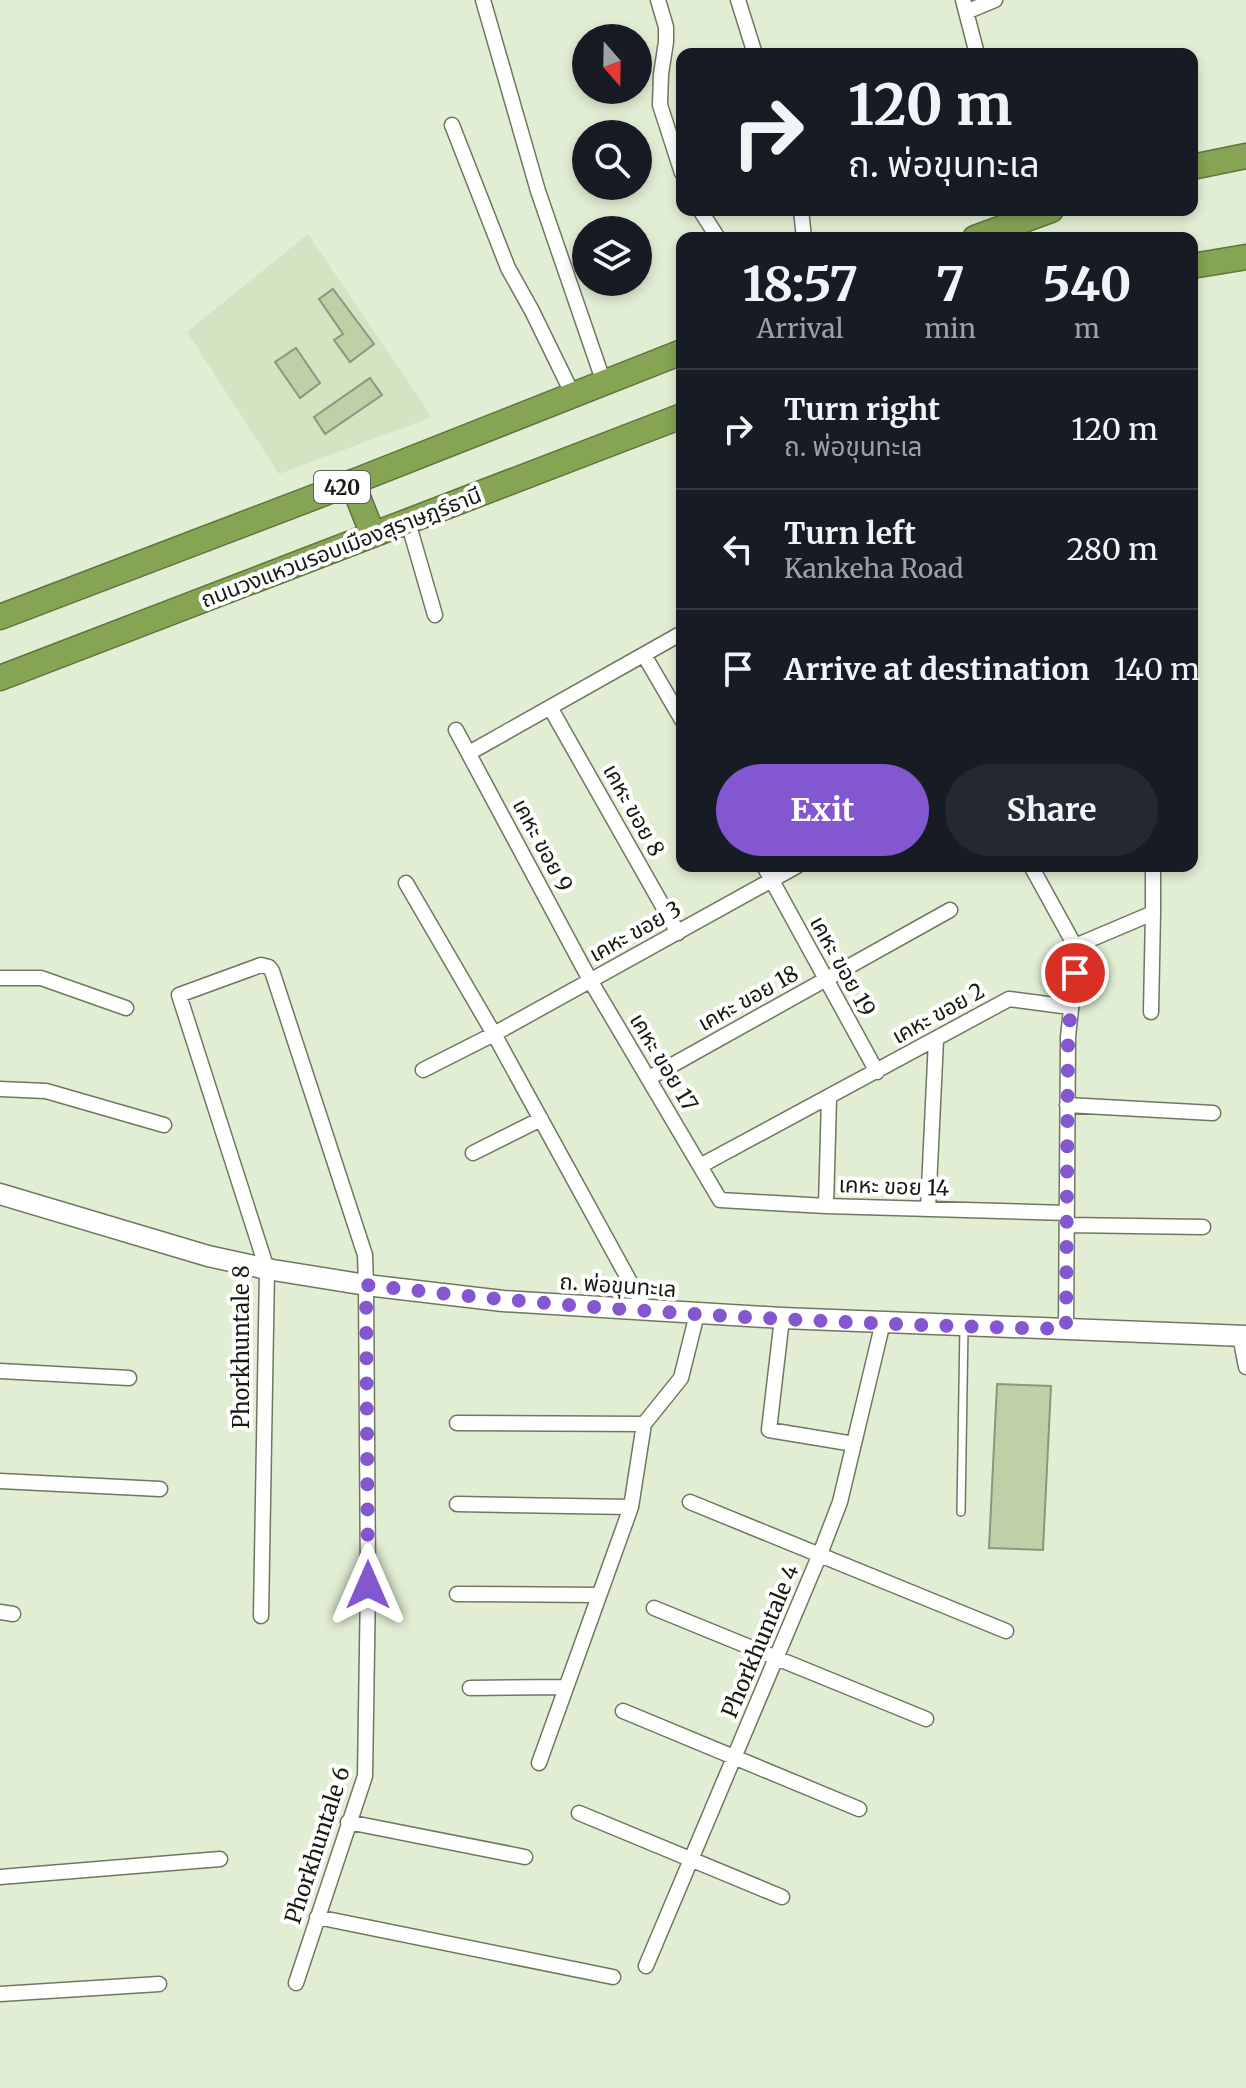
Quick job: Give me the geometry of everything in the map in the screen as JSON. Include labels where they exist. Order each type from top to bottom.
[{"type":"highway","points":[[1198,166],[1246,156]]},
{"type":"highway","points":[[987,232],[1018,216]]},
{"type":"highway","points":[[1198,265],[1246,257]]},
{"type":"highway","name":"420","points":[[0,617],[676,354]]},
{"type":"highway","name":"ถนนวงแหวนรอบเมืองสุราษฎร์ธานี","points":[[0,678],[676,418]]},
{"type":"highway","points":[[352,482],[373,535]]},
{"type":"street","points":[[483,0],[538,191],[604,383]]},
{"type":"street","points":[[658,0],[666,27],[660,105],[676,154]]},
{"type":"street","points":[[738,0],[753,48]]},
{"type":"street","points":[[976,48],[965,6],[995,0]]},
{"type":"street","points":[[452,125],[508,268],[573,395]]},
{"type":"street","points":[[408,522],[435,615]]},
{"type":"street","points":[[469,753],[676,636]]},
{"type":"street","points":[[644,655],[676,710]]},
{"type":"street","name":"เคหะ ขอย 8","points":[[551,709],[678,933]]},
{"type":"street","name":"เคหะ ขอย 9","points":[[456,730],[590,980]]},
{"type":"street","name":"เคหะ ขอย 19","points":[[767,872],[877,1072]]},
{"type":"street","name":"เคหะ ขอย 3","points":[[423,1070],[786,872]]},
{"type":"street","points":[[1034,872],[1075,946],[1067,1105],[1066,1329]]},
{"type":"street","points":[[1151,1012],[1153,872]]},
{"type":"street","points":[[406,883],[494,1034],[646,1311]]},
{"type":"street","name":"เคหะ ขอย 18","points":[[649,1078],[950,910]]},
{"type":"street","points":[[1075,946],[1153,913]]},
{"type":"street","name":"Phorkhuntale 6","points":[[179,995],[261,965],[272,971],[365,1255],[365,1776],[296,1983]]},
{"type":"street","points":[[0,978],[41,978],[126,1008]]},
{"type":"street","name":"เคหะ ขอย 17","points":[[590,980],[720,1200]]},
{"type":"street","name":"Phorkhuntale 8","points":[[179,995],[267,1269],[261,1616]]},
{"type":"street","name":"เคหะ ขอย 2","points":[[877,1072],[1009,999],[1070,1007]]},
{"type":"street","points":[[928,1209],[936,1040]]},
{"type":"street","points":[[700,1166],[877,1072]]},
{"type":"street","points":[[0,1089],[46,1091],[164,1125]]},
{"type":"street","points":[[826,1206],[829,1098]]},
{"type":"street","points":[[1067,1105],[1213,1113]]},
{"type":"street","points":[[473,1153],[541,1119]]},
{"type":"street","name":"ถ. พ่อขุนทะเล","points":[[0,1194],[208,1256],[267,1269],[366,1285],[503,1301],[697,1314],[1243,1336]]},
{"type":"street","name":"เคหะ ขอย 14","points":[[720,1200],[928,1209],[1203,1227]]},
{"type":"street","points":[[539,1763],[631,1507],[644,1424],[681,1378],[697,1314]]},
{"type":"street","points":[[782,1318],[769,1430],[854,1444]]},
{"type":"street","name":"Phorkhuntale 4","points":[[646,1966],[840,1502],[883,1322]]},
{"type":"street","points":[[1243,1336],[1246,1367]]},
{"type":"street","points":[[0,1371],[129,1378]]},
{"type":"street","points":[[457,1423],[644,1424]]},
{"type":"street","points":[[0,1481],[160,1489]]},
{"type":"street","points":[[690,1502],[1006,1631]]},
{"type":"street","points":[[457,1504],[631,1507]]},
{"type":"street","points":[[457,1594],[599,1595]]},
{"type":"street","points":[[654,1608],[926,1719]]},
{"type":"street","points":[[470,1688],[566,1687]]},
{"type":"street","points":[[623,1711],[859,1809]]},
{"type":"street","points":[[579,1813],[782,1897]]},
{"type":"street","points":[[348,1822],[525,1857]]},
{"type":"street","points":[[0,1877],[220,1859]]},
{"type":"street","points":[[317,1917],[613,1977]]},
{"type":"street","points":[[0,1994],[159,1984]]},
{"type":"lane","points":[[961,1512],[964,1325]]},
{"type":"shaded area","points":[[308,234],[432,417],[279,474],[187,332]]},
{"type":"building","points":[[333,289],[374,344],[350,362],[334,340],[343,334],[319,299]]},
{"type":"building","points":[[296,348],[320,383],[300,398],[275,362]]},
{"type":"building","points":[[370,378],[382,395],[325,434],[314,417]]},
{"type":"building","points":[[997,1384],[1051,1386],[1043,1550],[989,1548]]},
{"type":"route","points":[[368,1585],[366,1285],[503,1301],[646,1311],[1066,1329],[1068,1037],[1075,973]]}]
